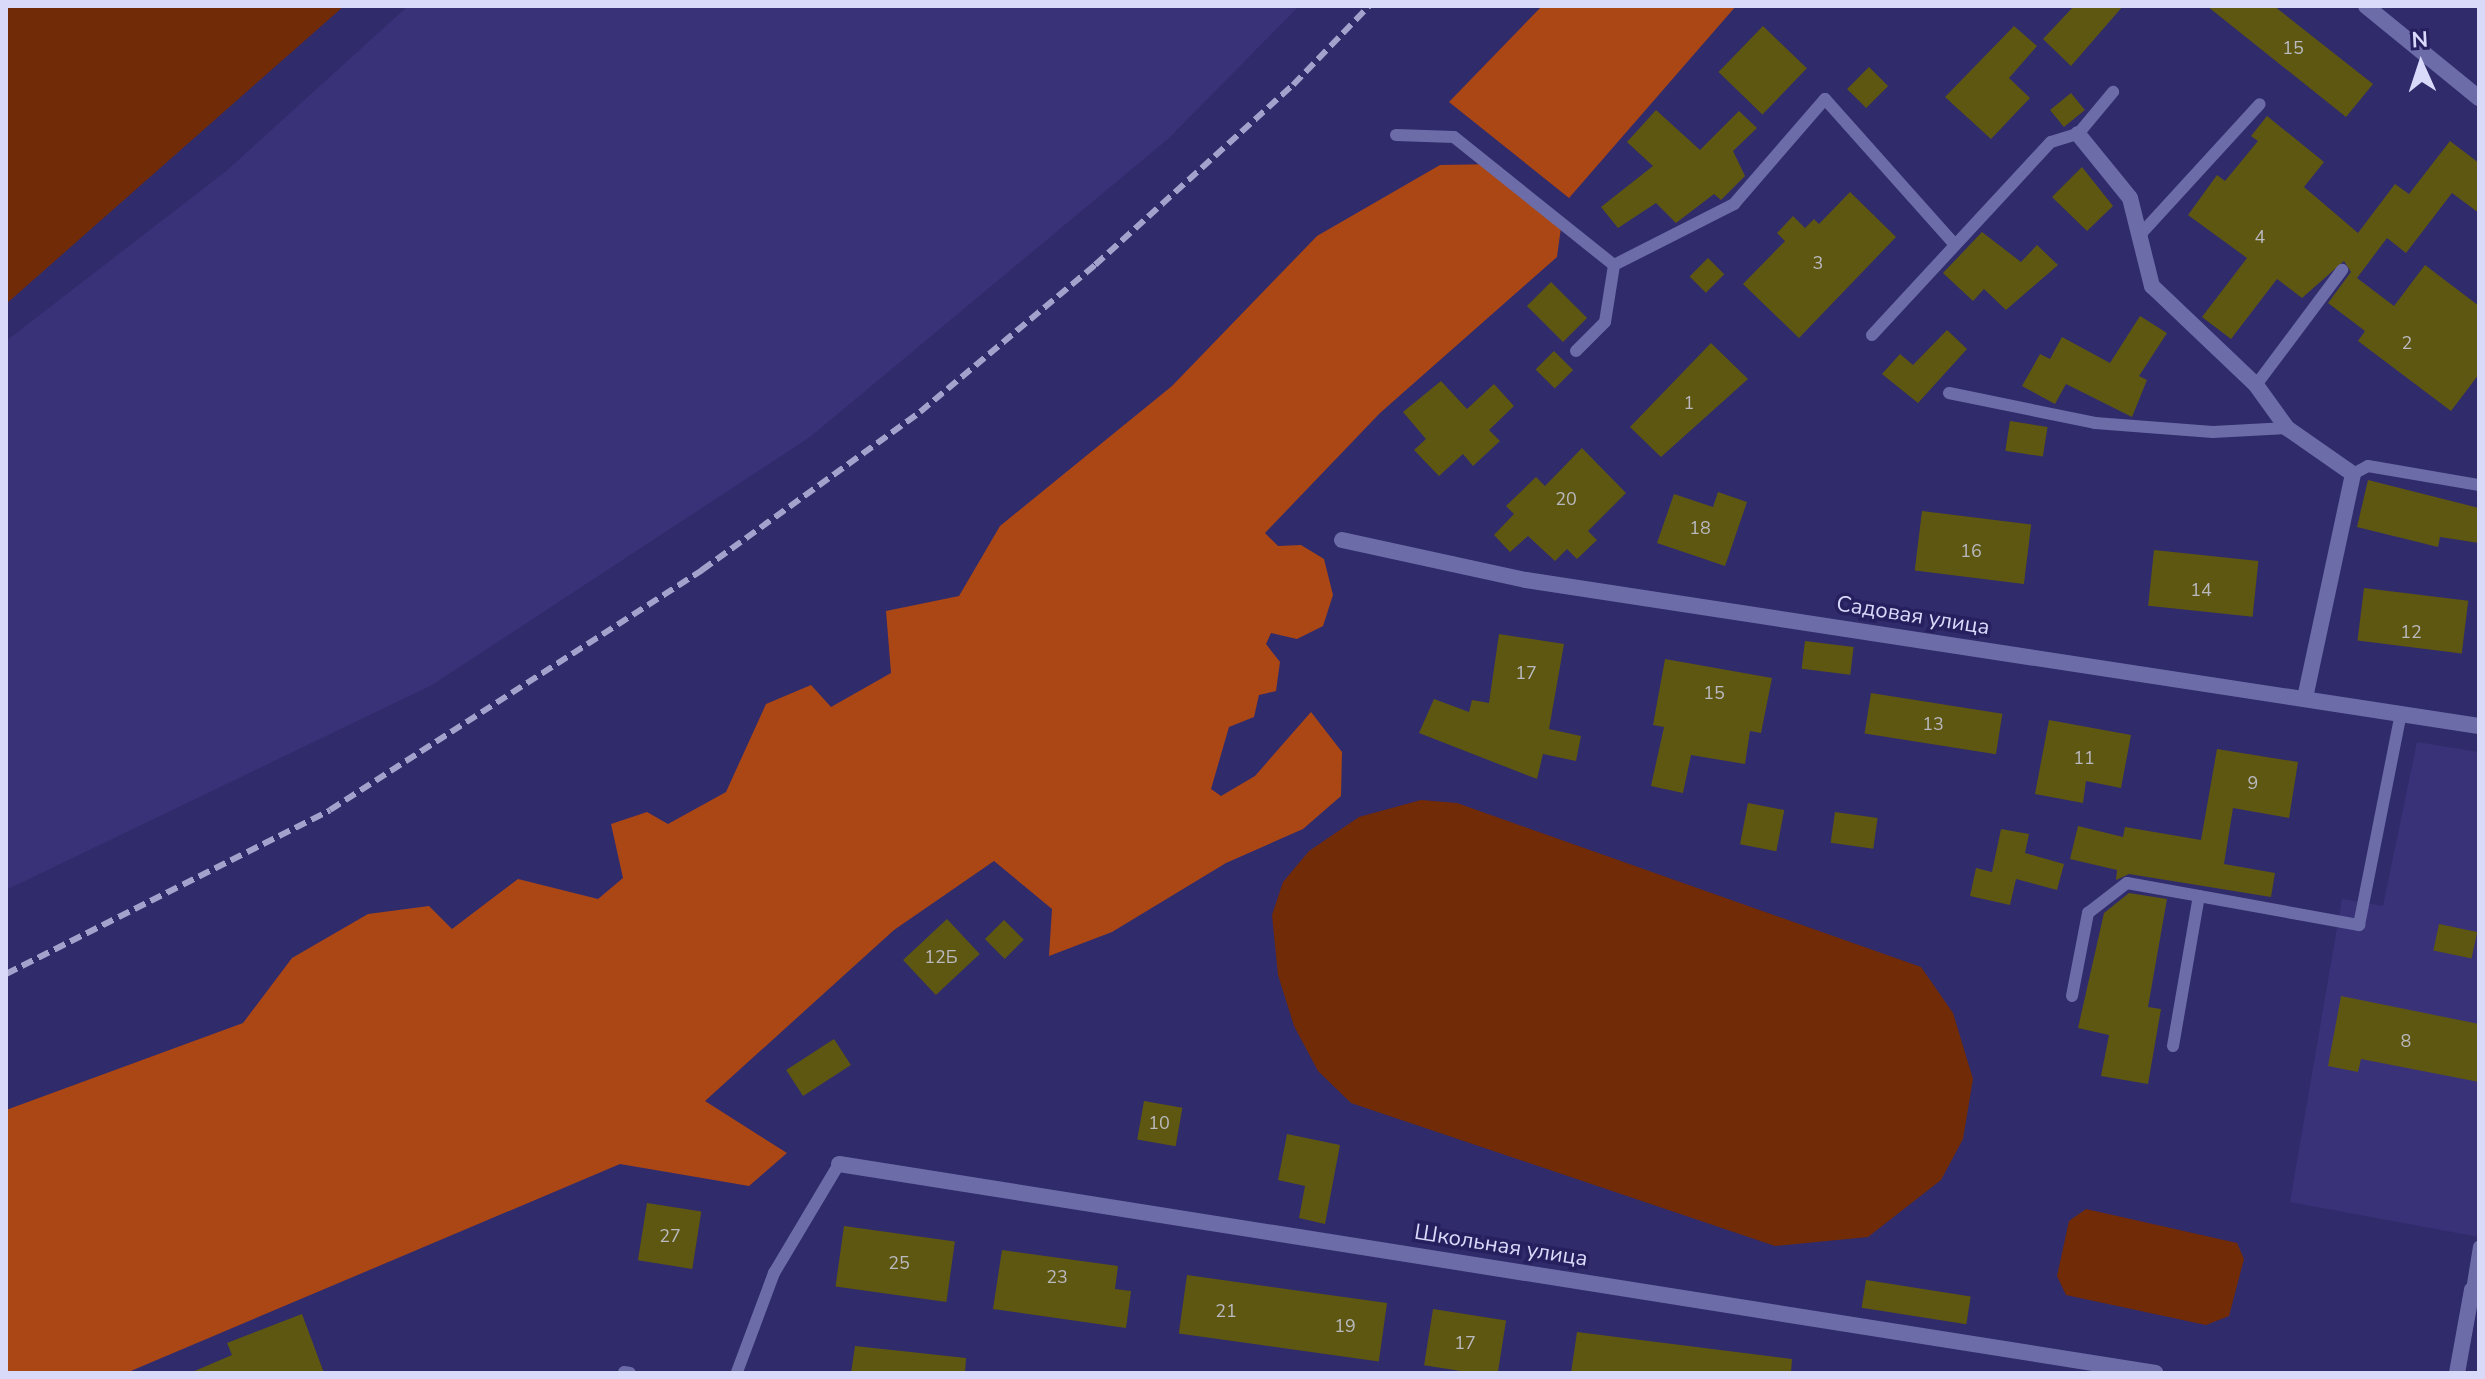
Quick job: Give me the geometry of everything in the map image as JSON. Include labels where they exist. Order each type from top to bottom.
[{"type":"street","points":[[2366,6],[2479,98]]},
{"type":"street","points":[[2078,134],[2130,198],[2136,240],[2152,286],[2256,385],[2287,428],[2353,474],[2305,698]]},
{"type":"street","name":"Садовая улица","points":[[1342,540],[1526,580],[2479,726]]},
{"type":"street","name":"Школьная улица","points":[[839,1164],[2156,1373]]},
{"type":"street","points":[[2457,1373],[2475,1291]]},
{"type":"lane","points":[[1872,335],[2051,142],[2078,134],[2113,92]]},
{"type":"lane","points":[[1614,265],[1734,204],[1825,99],[1955,245]]},
{"type":"lane","points":[[2136,240],[2260,104]]},
{"type":"lane","points":[[1396,135],[1454,137],[1614,265]]},
{"type":"lane","points":[[1576,351],[1605,322],[1614,265]]},
{"type":"lane","points":[[2256,385],[2342,270]]},
{"type":"lane","points":[[1949,393],[2036,417],[2227,433],[2287,428]]},
{"type":"lane","points":[[2353,474],[2368,466],[2479,485]]},
{"type":"lane","points":[[2072,996],[2088,913],[2127,883],[2359,925],[2401,713]]},
{"type":"lane","points":[[2173,1046],[2199,896]]},
{"type":"lane","points":[[730,1373],[739,1372],[774,1273],[839,1164]]},
{"type":"lane","points":[[2475,1291],[2479,1247]]},
{"type":"lane","points":[[624,1372],[630,1373]]},
{"type":"shaded area","points":[[6,6],[344,6],[6,304]]},
{"type":"shaded area","points":[[408,6],[1299,6],[1168,139],[810,437],[432,685],[6,890],[6,341],[225,172]]},
{"type":"shaded area","points":[[1542,6],[1736,6],[1569,198],[1449,102]]},
{"type":"shaded area","points":[[1497,164],[1562,220],[1557,257],[1380,413],[1265,533],[1278,546],[1301,545],[1324,559],[1333,595],[1323,626],[1297,639],[1271,633],[1266,644],[1280,662],[1276,691],[1259,695],[1254,717],[1229,727],[1211,789],[1221,796],[1255,776],[1311,712],[1342,752],[1341,796],[1303,829],[1226,863],[1112,932],[1049,956],[1052,909],[994,861],[894,930],[705,1101],[787,1153],[749,1186],[620,1164],[126,1373],[6,1373],[6,1110],[243,1023],[292,958],[368,914],[429,906],[452,929],[518,879],[598,899],[623,878],[611,824],[647,812],[668,824],[726,792],[766,704],[811,685],[831,707],[891,673],[886,611],[959,596],[1000,526],[1172,386],[1317,236],[1440,165]]},
{"type":"shaded area","points":[[2417,742],[2479,752],[2479,1237],[2290,1202],[2342,899],[2383,906]]},
{"type":"shaded area","points":[[1421,800],[1457,803],[1921,967],[1953,1013],[1973,1079],[1963,1139],[1941,1180],[1868,1237],[1775,1246],[1351,1103],[1318,1071],[1294,1026],[1278,975],[1272,915],[1283,882],[1309,851],[1359,817]]},
{"type":"shaded area","points":[[2086,1209],[2237,1243],[2244,1259],[2229,1316],[2206,1325],[2066,1295],[2057,1276],[2069,1221]]},
{"type":"building","points":[[2074,6],[2123,6],[2071,66],[2043,39]]},
{"type":"building","points":[[2207,6],[2274,6],[2373,84],[2346,117]]},
{"type":"building","points":[[1763,26],[1807,68],[1762,114],[1719,72]]},
{"type":"building","points":[[2014,26],[2037,46],[2009,78],[2030,98],[1991,139],[1945,97]]},
{"type":"building","points":[[1869,67],[1888,86],[1866,108],[1847,89]]},
{"type":"building","points":[[2071,93],[2085,110],[2064,127],[2050,110]]},
{"type":"building","points":[[1656,110],[1700,150],[1739,111],[1757,128],[1733,151],[1745,176],[1721,200],[1714,194],[1676,223],[1656,203],[1618,228],[1601,207],[1653,166],[1627,142]]},
{"type":"building","points":[[2267,116],[2324,162],[2304,187],[2358,233],[2395,184],[2409,194],[2450,141],[2479,163],[2479,213],[2452,193],[2406,253],[2387,238],[2357,278],[2394,306],[2425,265],[2479,306],[2479,374],[2451,411],[2358,341],[2365,331],[2328,303],[2351,272],[2344,261],[2302,298],[2277,279],[2231,339],[2202,317],[2247,258],[2188,215],[2217,175],[2225,181],[2258,141],[2251,136]]},
{"type":"building","points":[[2082,167],[2113,206],[2087,231],[2052,197]]},
{"type":"building","points":[[1850,192],[1896,237],[1799,338],[1743,284],[1785,241],[1777,233],[1793,216],[1805,228],[1814,219],[1819,224]]},
{"type":"building","points":[[1982,232],[2021,262],[2037,245],[2058,265],[2006,310],[1984,289],[1973,301],[1943,273]]},
{"type":"building","points":[[1708,258],[1724,274],[1706,293],[1690,276]]},
{"type":"building","points":[[1551,282],[1587,318],[1563,342],[1527,306]]},
{"type":"building","points":[[2140,316],[2167,333],[2139,376],[2147,380],[2132,417],[2066,384],[2055,404],[2022,386],[2040,354],[2050,359],[2062,337],[2110,363]]},
{"type":"building","points":[[1947,330],[1967,349],[1918,403],[1882,374],[1900,354],[1913,365]]},
{"type":"building","points":[[1711,343],[1748,379],[1661,457],[1630,427]]},
{"type":"building","points":[[1554,351],[1573,370],[1555,388],[1536,369]]},
{"type":"building","points":[[1441,381],[1467,409],[1494,384],[1514,406],[1489,430],[1500,441],[1473,466],[1463,454],[1439,476],[1414,450],[1426,439],[1403,412]]},
{"type":"building","points":[[2010,421],[2048,427],[2043,457],[2005,451]]},
{"type":"building","points":[[1582,448],[1626,493],[1588,531],[1597,540],[1577,559],[1567,549],[1555,561],[1528,536],[1510,552],[1494,535],[1514,514],[1506,506],[1536,477],[1545,486]]},
{"type":"building","points":[[2368,480],[2479,508],[2479,543],[2440,537],[2438,547],[2357,527]]},
{"type":"building","points":[[1718,492],[1747,502],[1725,566],[1657,543],[1674,494],[1713,507]]},
{"type":"building","points":[[1922,511],[2031,524],[2024,584],[1915,571]]},
{"type":"building","points":[[2154,550],[2258,561],[2253,617],[2148,606]]},
{"type":"building","points":[[2364,588],[2468,601],[2462,653],[2358,641]]},
{"type":"building","points":[[1499,634],[1564,644],[1549,729],[1581,736],[1576,761],[1543,754],[1537,779],[1419,733],[1434,699],[1469,712],[1472,700],[1489,703]]},
{"type":"building","points":[[1805,641],[1854,647],[1850,675],[1802,669]]},
{"type":"building","points":[[1665,659],[1772,678],[1761,733],[1750,731],[1745,764],[1691,755],[1683,793],[1651,786],[1664,727],[1653,725]]},
{"type":"building","points":[[1871,693],[2002,714],[1996,754],[1865,733]]},
{"type":"building","points":[[2049,720],[2131,735],[2121,788],[2086,781],[2083,803],[2035,794]]},
{"type":"building","points":[[2217,749],[2298,762],[2289,818],[2233,808],[2224,864],[2275,873],[2271,897],[2129,874],[2116,880],[2117,870],[2070,859],[2078,826],[2123,837],[2125,827],[2201,840]]},
{"type":"building","points":[[1748,803],[1784,810],[1776,851],[1740,844]]},
{"type":"building","points":[[1835,812],[1878,818],[1873,849],[1831,843]]},
{"type":"building","points":[[2001,829],[2029,834],[2025,853],[2064,864],[2057,890],[2016,879],[2010,905],[1970,896],[1976,868],[1992,872]]},
{"type":"building","points":[[2129,893],[2167,899],[2148,1007],[2161,1009],[2148,1084],[2101,1076],[2109,1035],[2078,1028],[2104,913]]},
{"type":"building","points":[[947,919],[980,954],[936,995],[903,960]]},
{"type":"building","points":[[1004,920],[1024,940],[1005,959],[985,939]]},
{"type":"building","points":[[2439,924],[2477,932],[2472,959],[2433,950]]},
{"type":"building","points":[[2341,996],[2479,1024],[2479,1082],[2361,1059],[2358,1072],[2328,1066]]},
{"type":"building","points":[[834,1039],[851,1065],[803,1096],[786,1070]]},
{"type":"building","points":[[1144,1101],[1182,1108],[1176,1146],[1137,1139]]},
{"type":"building","points":[[1287,1134],[1340,1145],[1325,1224],[1299,1218],[1305,1186],[1278,1180]]},
{"type":"building","points":[[647,1203],[701,1212],[692,1269],[638,1260]]},
{"type":"building","points":[[844,1226],[955,1242],[946,1302],[836,1286]]},
{"type":"building","points":[[1002,1250],[1118,1266],[1115,1289],[1131,1291],[1126,1328],[993,1309]]},
{"type":"building","points":[[1187,1275],[1387,1303],[1379,1362],[1179,1333]]},
{"type":"building","points":[[1866,1280],[1971,1297],[1966,1324],[1862,1308]]},
{"type":"building","points":[[1433,1309],[1506,1321],[1498,1373],[1473,1373],[1424,1365]]},
{"type":"building","points":[[302,1314],[324,1373],[190,1373],[232,1355],[227,1343]]},
{"type":"building","points":[[1577,1332],[1792,1359],[1791,1373],[1571,1373]]},
{"type":"building","points":[[855,1346],[966,1358],[965,1373],[851,1373]]},
{"type":"railway","points":[[6,974],[330,810],[702,570],[920,412],[1095,265],[1293,85],[1369,6]]}]
